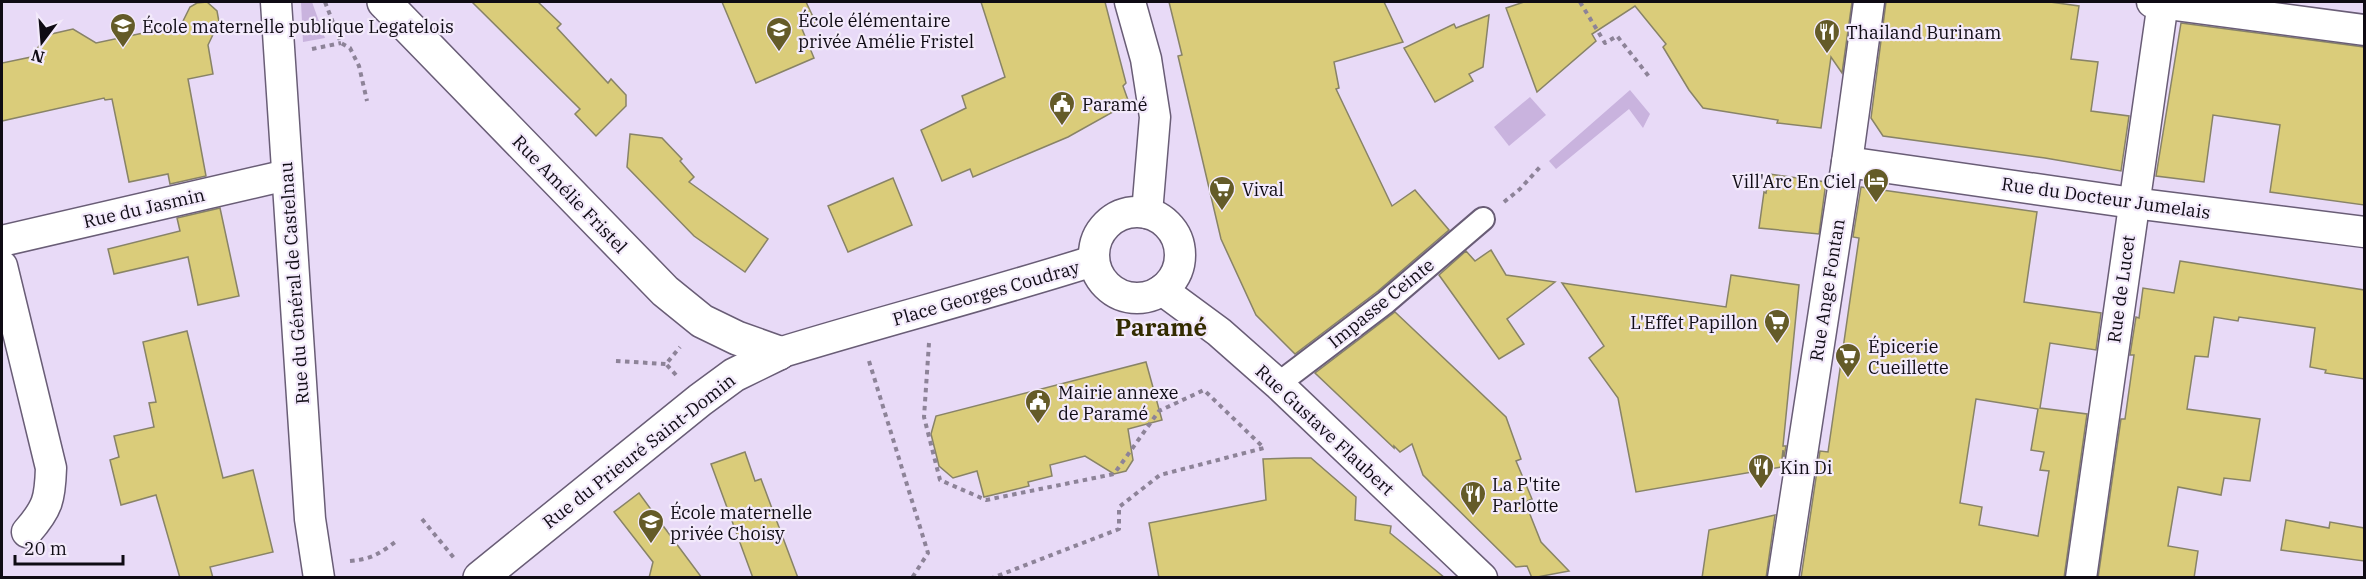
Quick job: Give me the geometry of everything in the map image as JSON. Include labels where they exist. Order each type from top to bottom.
[{"type":"main road","name":"Rue Amélie Fristel","points":[[384,2],[665,291],[702,321],[737,338],[779,353]]},
{"type":"main road","name":"Rue du Prieuré Saint-Domin","points":[[468,569],[734,375],[779,353]]},
{"type":"street","name":"Rue du Général de Castelnau","points":[[276,2],[310,519],[323,573]]},
{"type":"street","points":[[1130,2],[1146,59],[1155,117],[1147,213],[1160,218],[1171,228],[1178,240],[1180,254],[1175,275],[1162,290]]},
{"type":"street","name":"Rue Ange Fontan","points":[[1783,578],[1847,162],[1869,2]]},
{"type":"street","points":[[2159,2],[2364,30]]},
{"type":"street","name":"Rue de Lucet","points":[[2082,578],[2159,2]]},
{"type":"street","name":"Rue du Docteur Jumelais","points":[[1847,162],[2133,203],[2364,232]]},
{"type":"street","name":"Rue du Jasmin","points":[[2,241],[286,175]]},
{"type":"street","name":"Place Georges Coudray","points":[[1147,213],[1132,212],[1118,216],[1106,225],[1098,236],[1094,248],[1094,261],[1098,275],[1107,287],[1119,295],[1134,298],[1149,297],[1162,290]]},
{"type":"street","name":"Impasse Ceinte","points":[[1278,384],[1386,302],[1483,219]]},
{"type":"street","name":"Place Georges Coudray","points":[[878,325],[1094,261]]},
{"type":"street","points":[[2,266],[51,468],[51,494],[42,515],[27,532]]},
{"type":"street","name":"Rue Gustave Flaubert","points":[[1162,290],[1219,332],[1278,384],[1482,578]]},
{"type":"street","name":"Rue du Prieuré Saint-Domin","points":[[779,353],[878,325]]},
{"type":"path","points":[[325,2],[341,43],[350,48],[359,66],[367,101]]},
{"type":"path","points":[[1580,2],[1605,43],[1617,36],[1651,79]]},
{"type":"path","points":[[1483,219],[1520,189],[1540,167]]},
{"type":"path","points":[[666,364],[702,321]]},
{"type":"path","points":[[929,333],[924,417],[940,480],[986,500],[1114,474],[1160,411],[1204,390],[1264,448],[1160,475],[1119,507],[1119,528],[992,578]]},
{"type":"path","points":[[868,360],[928,553],[912,578]]},
{"type":"path","points":[[616,361],[666,364],[700,400]]},
{"type":"path","points":[[422,519],[468,569]]},
{"type":"path","points":[[323,573],[367,560],[380,554],[398,540]]},
{"type":"shaded area","points":[[301,2],[312,2],[325,38],[303,42]]},
{"type":"shaded area","points":[[1630,90],[1650,114],[1643,128],[1629,109],[1556,169],[1549,161]]},
{"type":"shaded area","points":[[1530,97],[1546,115],[1509,146],[1494,127]]},
{"type":"building","points":[[207,2],[217,11],[219,22],[208,45],[213,74],[188,79],[206,176],[170,184],[168,174],[129,182],[112,99],[105,100],[104,98],[2,121],[2,63],[31,57],[47,35],[73,29],[96,43],[181,25],[190,7],[197,3]]},
{"type":"building","points":[[472,2],[538,2],[561,24],[557,28],[608,83],[611,79],[626,95],[626,106],[596,136],[575,114],[580,109]]},
{"type":"building","points":[[722,2],[806,2],[816,23],[802,29],[814,58],[756,83]]},
{"type":"building","points":[[981,2],[1105,2],[1126,83],[1123,86],[1129,103],[1068,137],[973,177],[970,169],[942,181],[921,130],[966,108],[962,96],[1005,77]]},
{"type":"building","points":[[1169,2],[1384,2],[1403,42],[1334,62],[1339,88],[1336,89],[1392,206],[1415,190],[1449,230],[1378,291],[1295,354],[1256,315],[1221,239],[1178,56],[1182,55]]},
{"type":"building","points":[[1524,2],[1852,2],[1842,73],[1831,57],[1821,128],[1777,123],[1778,120],[1703,108],[1689,90],[1663,47],[1666,44],[1635,6],[1592,34],[1596,41],[1537,92],[1506,8]]},
{"type":"building","points":[[1886,2],[2050,2],[2079,6],[2071,59],[2098,62],[2091,111],[2129,116],[2121,171],[2045,158],[1883,136],[1871,118]]},
{"type":"building","points":[[1489,15],[1483,67],[1469,74],[1473,81],[1435,102],[1404,48],[1454,24],[1456,28]]},
{"type":"building","points":[[2181,23],[2364,47],[2364,205],[2270,192],[2280,125],[2213,115],[2204,182],[2156,176]]},
{"type":"building","points":[[630,134],[662,138],[682,159],[680,161],[694,177],[689,182],[768,239],[745,272],[694,236],[627,167]]},
{"type":"building","points":[[1769,174],[1826,182],[1819,234],[1759,228]]},
{"type":"building","points":[[893,178],[912,225],[848,252],[828,206]]},
{"type":"building","points":[[1861,187],[2037,212],[2024,302],[2101,313],[2096,350],[2050,343],[2040,408],[2087,414],[2064,578],[1801,578],[1820,451],[1828,452],[1859,238],[1853,237]],"holes":[[[1976,399],[2038,409],[2031,450],[2044,452],[2040,470],[2049,471],[2038,536],[1979,525],[1982,507],[1960,503]]]},
{"type":"building","points":[[220,208],[239,296],[198,305],[188,257],[114,274],[108,249],[180,231],[177,218]]},
{"type":"building","points":[[1491,250],[1506,275],[1555,282],[1507,319],[1524,344],[1499,359],[1439,275],[1466,251],[1475,261]]},
{"type":"building","points":[[2180,261],[2364,290],[2364,379],[2325,373],[2326,370],[2310,367],[2315,328],[2239,317],[2238,321],[2214,317],[2208,357],[2195,356],[2187,409],[2260,419],[2250,481],[2224,478],[2221,495],[2178,487],[2168,546],[2198,551],[2194,578],[2098,578],[2121,419],[2125,419],[2134,355],[2130,355],[2143,288],[2174,293]]},
{"type":"building","points":[[1731,275],[1799,285],[1783,446],[1786,446],[1784,457],[1783,450],[1781,467],[1636,492],[1618,398],[1589,358],[1604,346],[1562,283],[1726,307]]},
{"type":"building","points":[[1395,312],[1506,417],[1521,459],[1516,461],[1532,499],[1525,502],[1541,542],[1569,571],[1532,578],[1527,566],[1516,567],[1423,475],[1412,444],[1400,452],[1394,446],[1394,448],[1315,373]]},
{"type":"building","points":[[187,331],[223,478],[253,470],[273,552],[210,567],[213,578],[180,578],[156,495],[121,505],[110,460],[119,457],[114,436],[154,427],[149,403],[156,402],[143,342]]},
{"type":"building","name":"Mairie annexe de Paramé","points":[[1146,362],[1162,420],[1128,429],[1133,460],[1126,471],[1114,474],[1085,456],[1050,465],[1052,476],[1028,482],[1029,486],[984,497],[977,471],[953,478],[939,466],[931,434],[936,416]]},
{"type":"building","points":[[745,452],[755,481],[761,479],[798,578],[753,578],[711,464]]},
{"type":"building","points":[[1311,458],[1356,497],[1355,520],[1391,526],[1390,533],[1445,578],[1159,578],[1149,523],[1266,500],[1263,459]]},
{"type":"building","points":[[639,493],[702,578],[649,578],[653,562],[614,512]]},
{"type":"building","points":[[1775,515],[1766,578],[1702,578],[1709,530]]},
{"type":"building","points":[[2286,520],[2329,528],[2330,522],[2364,528],[2364,561],[2281,550]]},
{"type":"place","name":"École maternelle publique Legatelois","points":[[123,49]]},
{"type":"place","name":"École élémentaire privée Amélie Fristel","points":[[779,53]]},
{"type":"place","name":"Thailand Burinam","points":[[1827,55]]},
{"type":"place","name":"Paramé","points":[[1062,127]]},
{"type":"place","name":"Vill'Arc En Ciel","points":[[1876,204]]},
{"type":"place","name":"Vival","points":[[1222,212]]},
{"type":"place","name":"L'Effet Papillon","points":[[1777,345]]},
{"type":"place","name":"Épicerie Cueillette","points":[[1848,379]]},
{"type":"place","name":"Mairie annexe de Paramé","points":[[1038,425]]},
{"type":"place","name":"Kin Di","points":[[1761,490]]},
{"type":"place","name":"La P'tite Parlotte","points":[[1473,517]]},
{"type":"place","name":"École maternelle privée Choisy","points":[[651,545]]},
{"type":"district","name":"Paramé","points":[[1161,327]]}]
